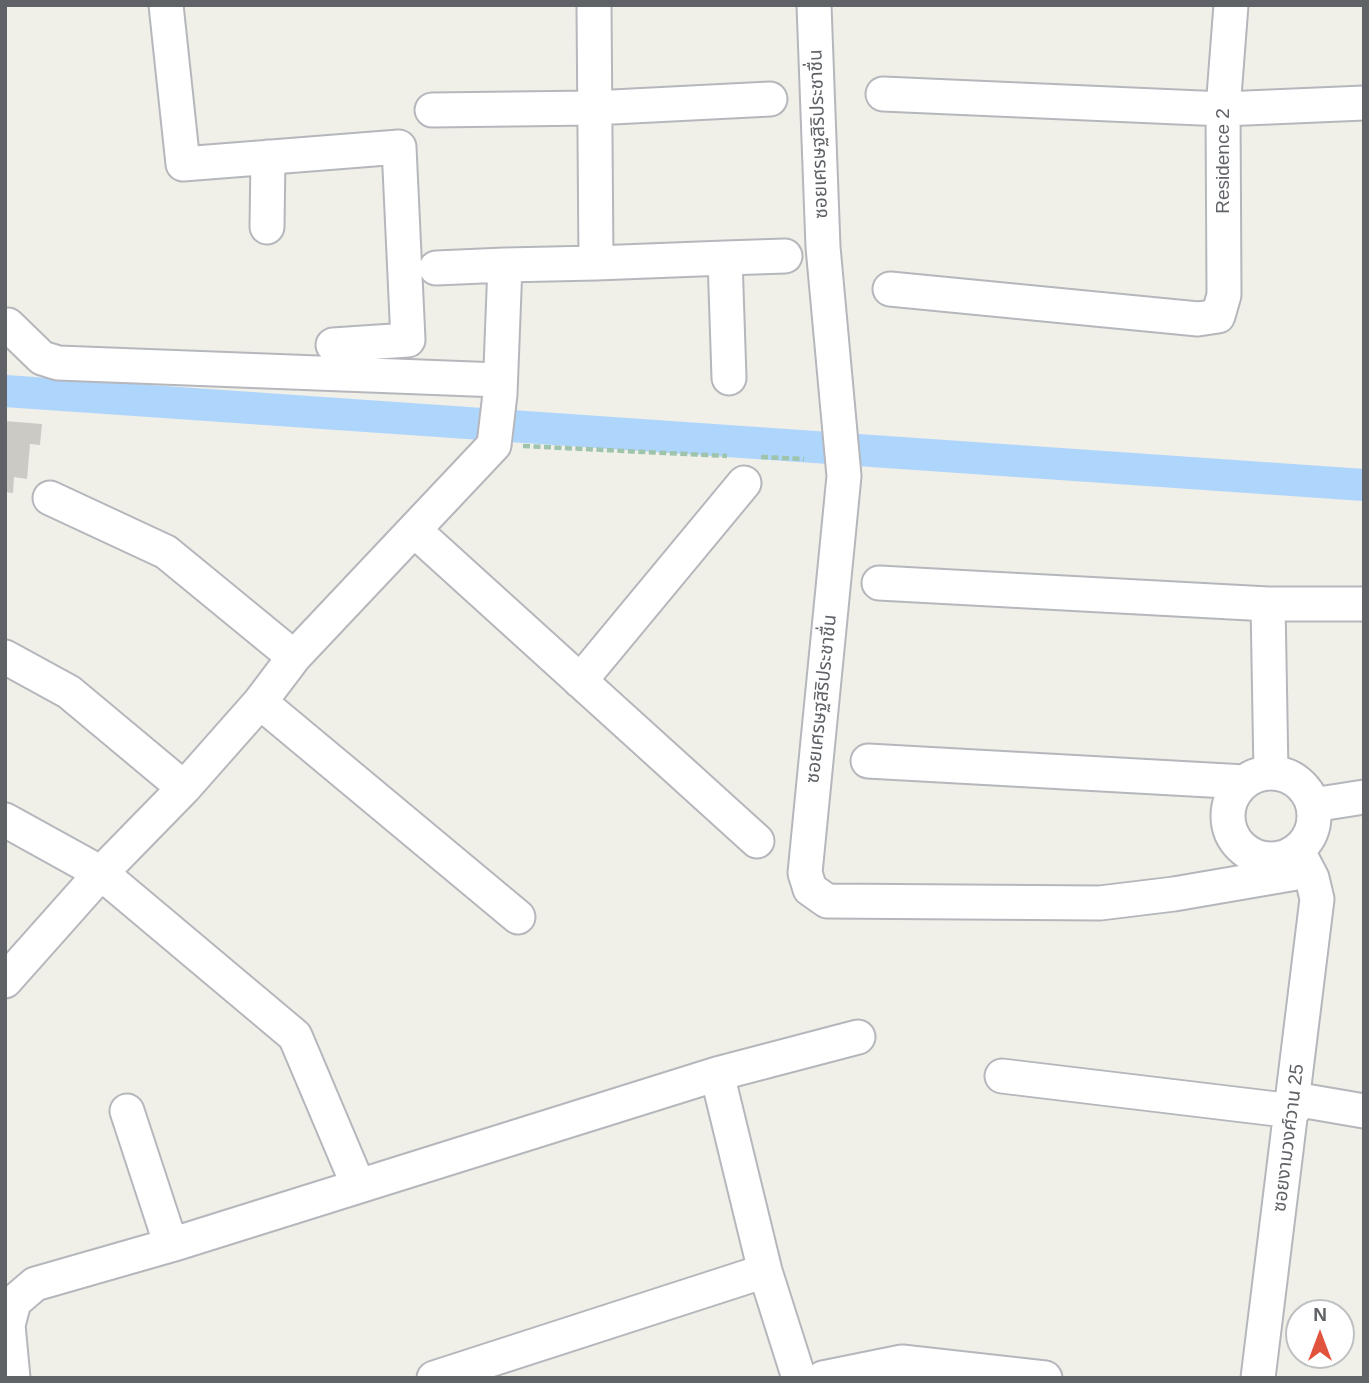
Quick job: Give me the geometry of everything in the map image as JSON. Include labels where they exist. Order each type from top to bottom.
[{"type":"street","points":[[166,5],[183,164],[399,147],[408,340],[333,345]]},
{"type":"street","points":[[594,5],[596,262]]},
{"type":"street","name":"ซอยเศรษฐสิริประชาชื่น","points":[[814,5],[823,247],[844,460],[805,873],[810,889],[827,901],[1100,903],[1308,873]]},
{"type":"street","name":"Residence 2","points":[[890,289],[1198,318],[1218,316],[1224,295],[1223,109],[1231,5]]},
{"type":"street","points":[[883,94],[1223,109],[1364,103]]},
{"type":"street","points":[[432,110],[593,108],[770,99]]},
{"type":"street","points":[[267,227],[268,157]]},
{"type":"street","points":[[436,268],[785,256]]},
{"type":"street","points":[[725,258],[729,378]]},
{"type":"street","points":[[5,981],[101,873],[184,788],[260,702],[294,657],[494,445],[505,265]]},
{"type":"street","points":[[8,325],[42,358],[58,363],[499,392]]},
{"type":"street","points":[[580,681],[744,465]]},
{"type":"street","points":[[50,498],[166,552],[294,657]]},
{"type":"street","points":[[414,530],[757,841]]},
{"type":"street","points":[[879,583],[1268,604],[1364,604]]},
{"type":"street","points":[[1258,778],[1268,604]]},
{"type":"street","points":[[5,657],[69,692],[184,788]]},
{"type":"street","points":[[260,702],[518,917]]},
{"type":"street","points":[[869,761],[1258,778],[1297,782],[1307,792],[1313,805],[1308,873],[1272,859],[1258,858],[1236,842],[1227,817],[1229,804],[1235,791],[1258,778]]},
{"type":"street","points":[[1313,805],[1364,797]]},
{"type":"street","points":[[5,820],[101,873],[295,1036],[358,1185]]},
{"type":"street","name":"ซอยงามวงศ์วาน 25","points":[[1258,1378],[1293,1105],[1308,873]]},
{"type":"street","points":[[13,1378],[8,1325],[14,1302],[35,1284],[171,1245],[717,1074],[858,1037]]},
{"type":"street","points":[[717,1074],[765,1271],[799,1378]]},
{"type":"street","points":[[1002,1076],[1364,1111]]},
{"type":"street","points":[[127,1111],[171,1245]]},
{"type":"street","points":[[434,1378],[765,1271]]},
{"type":"street","points":[[823,1378],[902,1362],[1045,1378]]},
{"type":"path","points":[[494,445],[744,465],[804,459]]},
{"type":"building","points":[[5,421],[42,424],[40,445],[30,444],[27,479],[14,477],[13,493],[5,492]]},
{"type":"waterway","points":[[5,391],[1364,485]]}]
